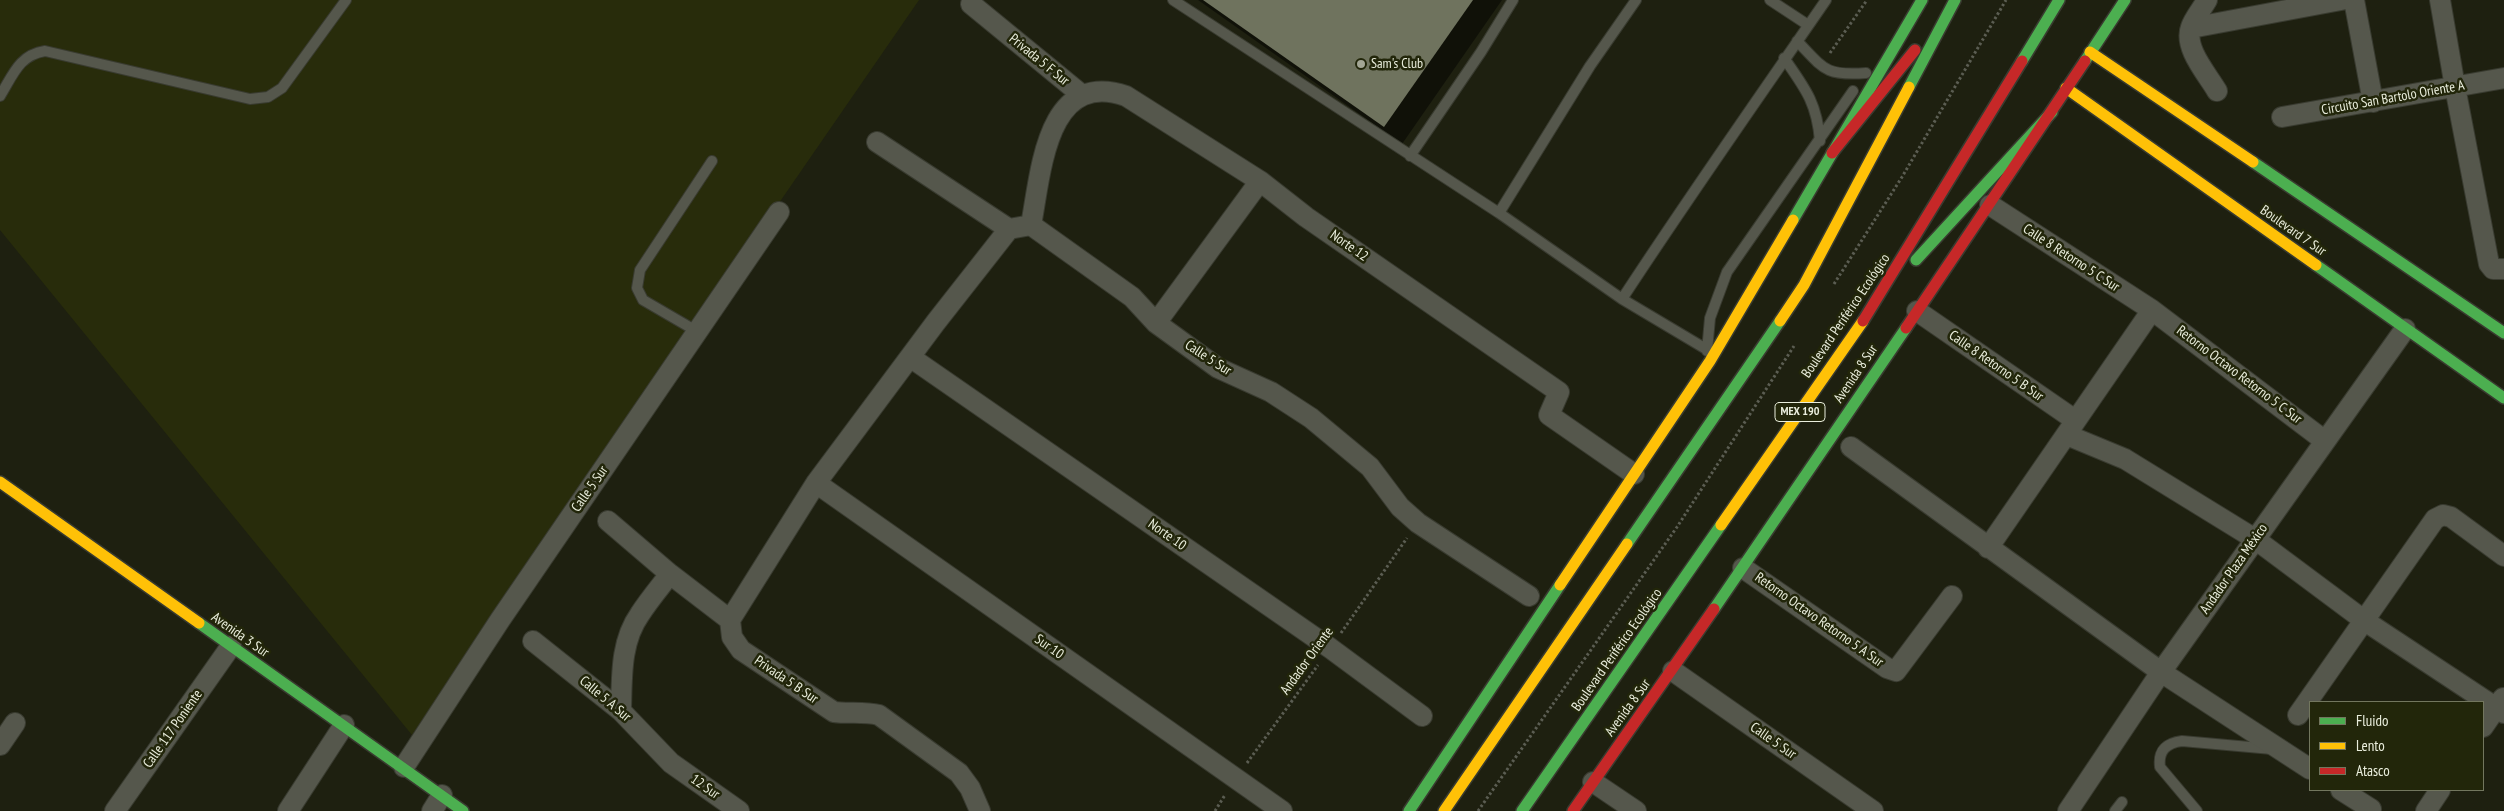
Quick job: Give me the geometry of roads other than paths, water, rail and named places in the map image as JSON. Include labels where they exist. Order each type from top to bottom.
[{"type":"main road","points":[[1408,811],[1710,361],[1922,0]]},
{"type":"main road","points":[[1832,153],[1955,0]]},
{"type":"main road","points":[[1444,811],[1804,285],[1955,0]]},
{"type":"main road","name":"Boulevard Periférico Ecológico","points":[[1522,811],[1876,304],[2058,0]]},
{"type":"main road","name":"Avenida 8 Sur","points":[[1573,811],[1673,671],[1990,205],[2125,0]]},
{"type":"main road","points":[[2090,52],[2504,333]]},
{"type":"main road","name":"Boulevard 7 Sur","points":[[2066,88],[2504,398]]},
{"type":"main road","points":[[1876,304],[2052,112]]},
{"type":"main road","name":"Avenida 3 Sur","points":[[0,482],[404,767],[437,803],[463,811]]},
{"type":"street","points":[[2207,0],[2190,28],[2190,40],[2193,50],[2218,91]]},
{"type":"street","points":[[2190,28],[2341,0]]},
{"type":"street","points":[[2354,0],[2373,102]]},
{"type":"street","points":[[2440,0],[2454,87],[2489,264],[2498,269]]},
{"type":"street","name":"Privada 5 F Sur","points":[[971,4],[1082,95],[1097,92],[1114,92]]},
{"type":"street","name":"Circuito San Bartolo Oriente A","points":[[2282,118],[2504,78]]},
{"type":"street","name":"Norte 12","points":[[1114,92],[1126,96],[1260,182],[1306,217],[1559,392],[1548,415],[1634,474]]},
{"type":"street","points":[[608,520],[670,574],[730,620],[816,483],[910,357],[1009,229],[1031,225],[1047,146],[1054,126],[1066,107],[1082,95]]},
{"type":"street","points":[[877,142],[1009,229]]},
{"type":"street","points":[[1156,323],[1260,182]]},
{"type":"street","name":"Calle 8 Retorno 5 C Sur","points":[[1990,205],[2152,310]]},
{"type":"street","name":"Calle 5 Sur","points":[[404,767],[505,612],[779,212]]},
{"type":"street","name":"Calle 5 Sur","points":[[1031,225],[1132,297],[1156,323],[1218,368],[1271,392],[1311,418],[1370,467],[1400,506],[1418,523],[1529,596]]},
{"type":"street","points":[[1988,548],[2152,310]]},
{"type":"street","name":"Retorno Octavo Retorno 5 C Sur","points":[[2152,310],[2326,441]]},
{"type":"street","name":"Calle 8 Retorno 5 B Sur","points":[[1918,311],[2071,428],[2255,539],[2365,621],[2501,706]]},
{"type":"street","name":"Andador Plaza México","points":[[2068,811],[2161,672],[2405,329]]},
{"type":"street","name":"Norte 10","points":[[910,357],[1330,648],[1422,716]]},
{"type":"street","points":[[1851,447],[2161,672],[2309,768]]},
{"type":"street","name":"Sur 10","points":[[816,483],[1282,811]]},
{"type":"street","points":[[2298,715],[2435,519],[2443,515],[2451,516],[2504,556]]},
{"type":"street","name":"Retorno Octavo Retorno 5 A Sur","points":[[1743,568],[1887,668],[1896,670],[1904,663],[1952,596]]},
{"type":"street","points":[[621,711],[623,662],[628,638],[638,615],[670,574]]},
{"type":"street","name":"Privada 5 B Sur","points":[[730,620],[732,637],[741,650],[834,712],[847,714],[865,712],[878,715],[959,773],[970,788],[980,811]]},
{"type":"street","name":"Calle 5 A Sur","points":[[533,641],[621,711],[671,763]]},
{"type":"street","name":"Calle 117 Poniente","points":[[115,811],[230,646]]},
{"type":"street","name":"Calle 5 Sur","points":[[1673,671],[1873,811]]},
{"type":"street","points":[[2484,726],[2501,706]]},
{"type":"street","points":[[0,745],[14,723]]},
{"type":"street","points":[[288,811],[344,725]]},
{"type":"street","name":"12 Sur","points":[[671,763],[740,811]]},
{"type":"street","points":[[1593,782],[1636,811]]},
{"type":"street","points":[[2343,791],[2371,809]]},
{"type":"street","points":[[2426,811],[2439,791]]},
{"type":"lane","points":[[0,96],[21,63],[32,53],[45,51],[250,99],[268,97],[282,88],[346,0]]},
{"type":"lane","points":[[1173,0],[1499,213],[1622,300],[1706,348]]},
{"type":"lane","points":[[1410,156],[1481,52],[1512,0]]},
{"type":"lane","points":[[1499,213],[1590,66],[1636,0]]},
{"type":"lane","points":[[1770,0],[1808,25]]},
{"type":"lane","points":[[1622,300],[1688,198],[1826,0]]},
{"type":"lane","points":[[1710,361],[1706,348],[1710,318],[1728,272],[1917,0]]},
{"type":"lane","points":[[1797,41],[1821,66],[1839,75],[1866,73]]},
{"type":"lane","points":[[1784,58],[1806,89],[1818,115],[1820,141]]},
{"type":"lane","points":[[698,332],[643,300],[636,288],[640,270],[712,160]]},
{"type":"lane","points":[[2197,811],[2160,767],[2159,758],[2163,748],[2172,742],[2182,741],[2280,750]]},
{"type":"lane","points":[[2114,811],[2122,802]]},
{"type":"place","name":"Sam's Club","points":[[1361,64]]}]
